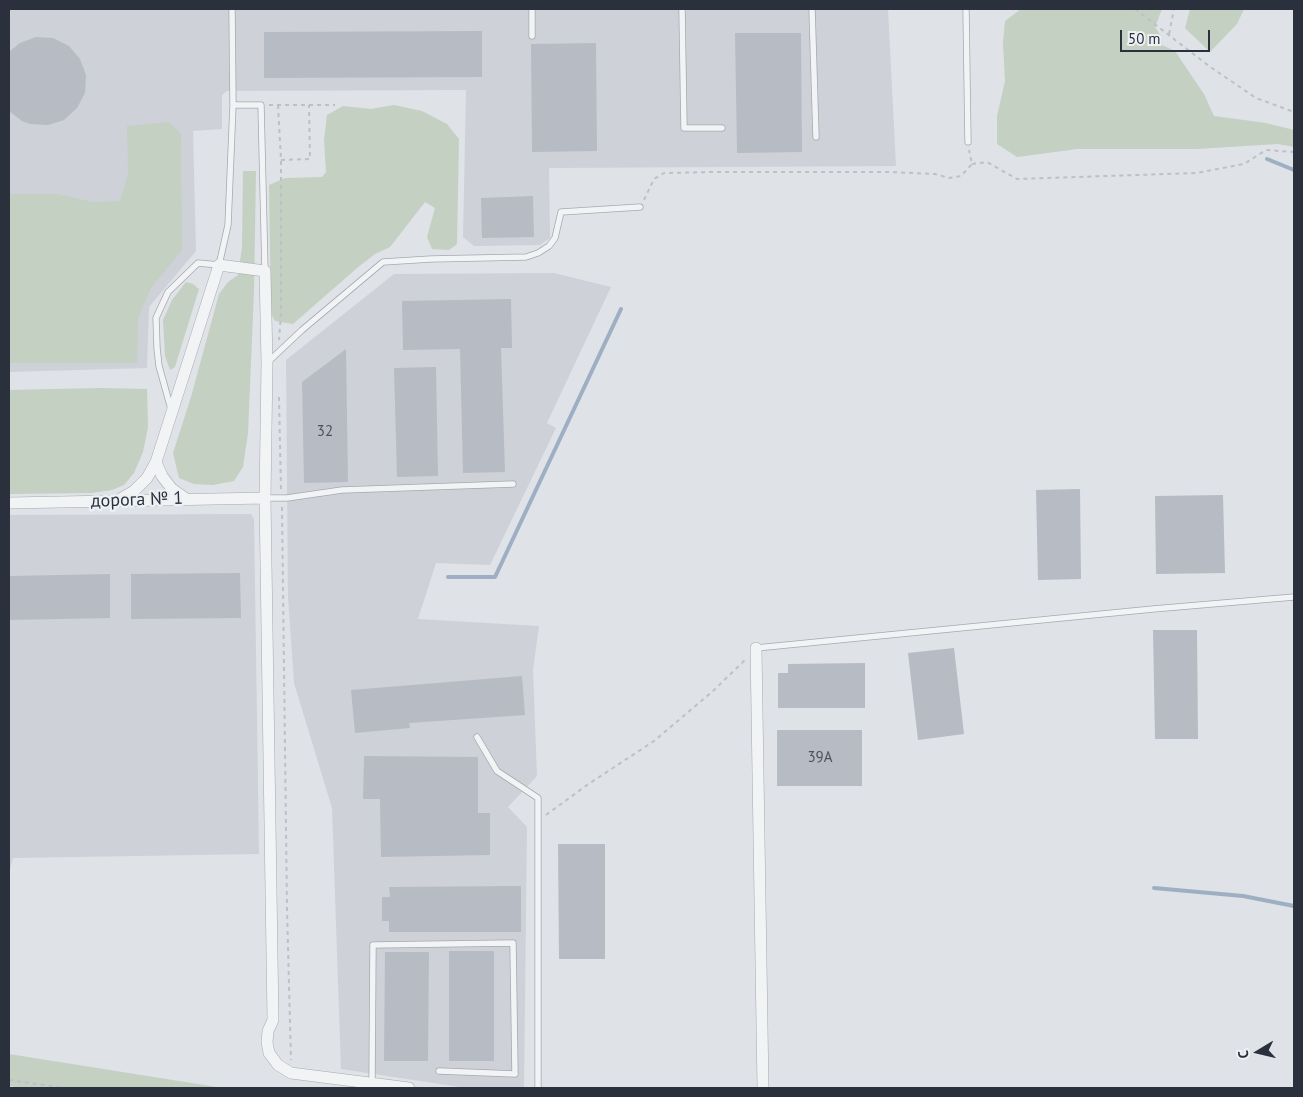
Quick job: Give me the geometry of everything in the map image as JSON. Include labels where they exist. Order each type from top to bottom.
[{"type":"street","points":[[117,501],[134,491],[147,478],[156,462],[219,265],[265,271],[273,1020],[268,1031],[267,1042],[269,1053],[278,1065],[291,1073],[409,1088]]},
{"type":"street","points":[[156,462],[162,476],[172,489],[184,498]]},
{"type":"street","name":"дорога № 1","points":[[9,502],[266,498]]},
{"type":"street","points":[[756,648],[763,1088]]},
{"type":"lane","points":[[172,411],[159,366],[156,348],[156,318],[168,292],[198,263],[219,265],[228,225],[233,105],[232,9]]},
{"type":"lane","points":[[532,9],[532,36]]},
{"type":"lane","points":[[682,9],[684,128],[722,128]]},
{"type":"lane","points":[[812,9],[816,136]]},
{"type":"lane","points":[[966,9],[968,142]]},
{"type":"lane","points":[[233,105],[261,105],[265,271]]},
{"type":"lane","points":[[267,363],[302,330],[383,262],[526,257],[538,253],[549,246],[555,238],[561,212],[640,207]]},
{"type":"lane","points":[[266,498],[282,498],[342,490],[513,484]]},
{"type":"lane","points":[[756,648],[1153,609],[1294,598]]},
{"type":"lane","points":[[477,737],[497,771],[538,798],[538,1088]]},
{"type":"lane","points":[[372,1082],[373,945],[513,943],[515,1074],[439,1071]]},
{"type":"path","points":[[1135,9],[1256,98],[1294,112]]},
{"type":"path","points":[[1169,34],[1174,9]]},
{"type":"path","points":[[261,105],[335,105]]},
{"type":"path","points":[[278,105],[281,160],[281,314],[278,353]]},
{"type":"path","points":[[281,160],[310,159],[309,105]]},
{"type":"path","points":[[968,142],[972,164]]},
{"type":"path","points":[[640,207],[654,178],[664,174],[711,172],[890,172],[934,174],[948,178],[961,176],[972,164],[988,162],[1017,179],[1196,173],[1244,164],[1266,150],[1294,152]]},
{"type":"path","points":[[279,392],[291,1073]]},
{"type":"path","points":[[538,821],[586,785],[654,742],[713,691],[756,648]]},
{"type":"path","points":[[9,1080],[65,1088]]},
{"type":"shaded area","points":[[9,9],[888,9],[896,166],[549,168],[550,238],[540,245],[474,246],[463,237],[466,90],[227,91],[222,95],[222,129],[193,131],[196,251],[149,307],[147,368],[9,372]]},
{"type":"shaded area","points":[[554,273],[611,287],[547,423],[556,428],[490,565],[436,563],[418,619],[539,626],[533,670],[537,776],[508,807],[527,827],[524,1088],[466,1088],[341,1069],[332,808],[294,683],[288,597],[286,360],[394,274]]},
{"type":"shaded area","points":[[251,514],[254,519],[259,854],[13,858],[9,873],[9,515]]},
{"type":"green space","points":[[1021,9],[1162,9],[1155,27],[1161,36],[1162,45],[1175,51],[1204,94],[1214,116],[1266,123],[1294,130],[1294,147],[1278,144],[1196,149],[1077,149],[1017,157],[997,144],[997,116],[1005,81],[1003,42],[1005,21]]},
{"type":"green space","points":[[1190,9],[1244,9],[1237,24],[1210,52],[1185,28]]},
{"type":"green space","points":[[394,105],[422,111],[447,124],[459,139],[457,244],[449,250],[432,249],[427,237],[435,208],[425,202],[390,247],[375,254],[357,268],[293,324],[275,321],[271,314],[269,185],[285,178],[322,177],[326,172],[324,140],[327,115],[343,106],[371,109]]},
{"type":"green space","points":[[169,122],[181,134],[182,250],[151,288],[138,318],[137,363],[9,363],[9,194],[57,194],[93,202],[120,201],[128,174],[127,126]]},
{"type":"green space","points":[[243,171],[256,171],[254,291],[248,433],[243,467],[234,481],[213,485],[194,484],[179,478],[173,453],[191,397],[219,294],[228,282],[238,275],[242,247]]},
{"type":"green space","points":[[186,282],[193,284],[199,289],[175,367],[170,370],[165,356],[163,320],[172,300]]},
{"type":"green space","points":[[147,389],[148,427],[143,452],[134,473],[124,485],[112,490],[92,493],[9,494],[9,390]]},
{"type":"green space","points":[[9,1054],[223,1088],[23,1088],[9,1086]]},
{"type":"building","points":[[482,31],[482,77],[264,78],[264,32]]},
{"type":"building","points":[[735,33],[801,33],[802,152],[737,153]]},
{"type":"building","points":[[36,37],[53,38],[69,46],[80,59],[86,75],[85,93],[77,108],[64,120],[48,125],[30,124],[22,121],[9,111],[9,52],[20,43]]},
{"type":"building","points":[[596,43],[597,151],[532,152],[531,44]]},
{"type":"building","points":[[533,196],[534,237],[482,238],[481,198]]},
{"type":"building","points":[[511,299],[512,348],[501,348],[505,472],[463,473],[460,349],[403,350],[402,301]]},
{"type":"building","points":[[346,349],[348,482],[304,483],[302,382]]},
{"type":"building","points":[[436,367],[438,476],[397,477],[394,368]]},
{"type":"building","points":[[1080,489],[1081,579],[1038,580],[1036,490]]},
{"type":"building","points":[[1223,495],[1225,573],[1156,574],[1155,496]]},
{"type":"building","points":[[240,573],[241,618],[131,619],[131,574]]},
{"type":"building","points":[[110,574],[110,618],[9,620],[9,576]]},
{"type":"building","points":[[1153,630],[1197,630],[1198,739],[1155,739]]},
{"type":"building","points":[[954,648],[964,734],[918,740],[908,653]]},
{"type":"building","points":[[865,663],[865,708],[778,708],[778,673],[788,673],[788,664]]},
{"type":"building","points":[[522,676],[525,715],[409,723],[410,728],[355,733],[351,690]]},
{"type":"building","points":[[777,730],[862,730],[862,786],[777,786]]},
{"type":"building","points":[[364,756],[478,757],[478,813],[490,813],[490,855],[381,857],[380,799],[363,799]]},
{"type":"building","points":[[558,844],[605,844],[605,959],[559,959]]},
{"type":"building","points":[[521,886],[521,932],[389,932],[389,921],[382,921],[382,897],[390,897],[389,887]]},
{"type":"building","points":[[449,951],[494,951],[494,1061],[449,1061]]},
{"type":"building","points":[[385,952],[429,952],[428,1061],[384,1061]]},
{"type":"waterway","points":[[1267,159],[1294,170]]},
{"type":"waterway","points":[[448,577],[495,577],[621,309]]},
{"type":"waterway","points":[[1154,888],[1243,896],[1294,906]]}]
